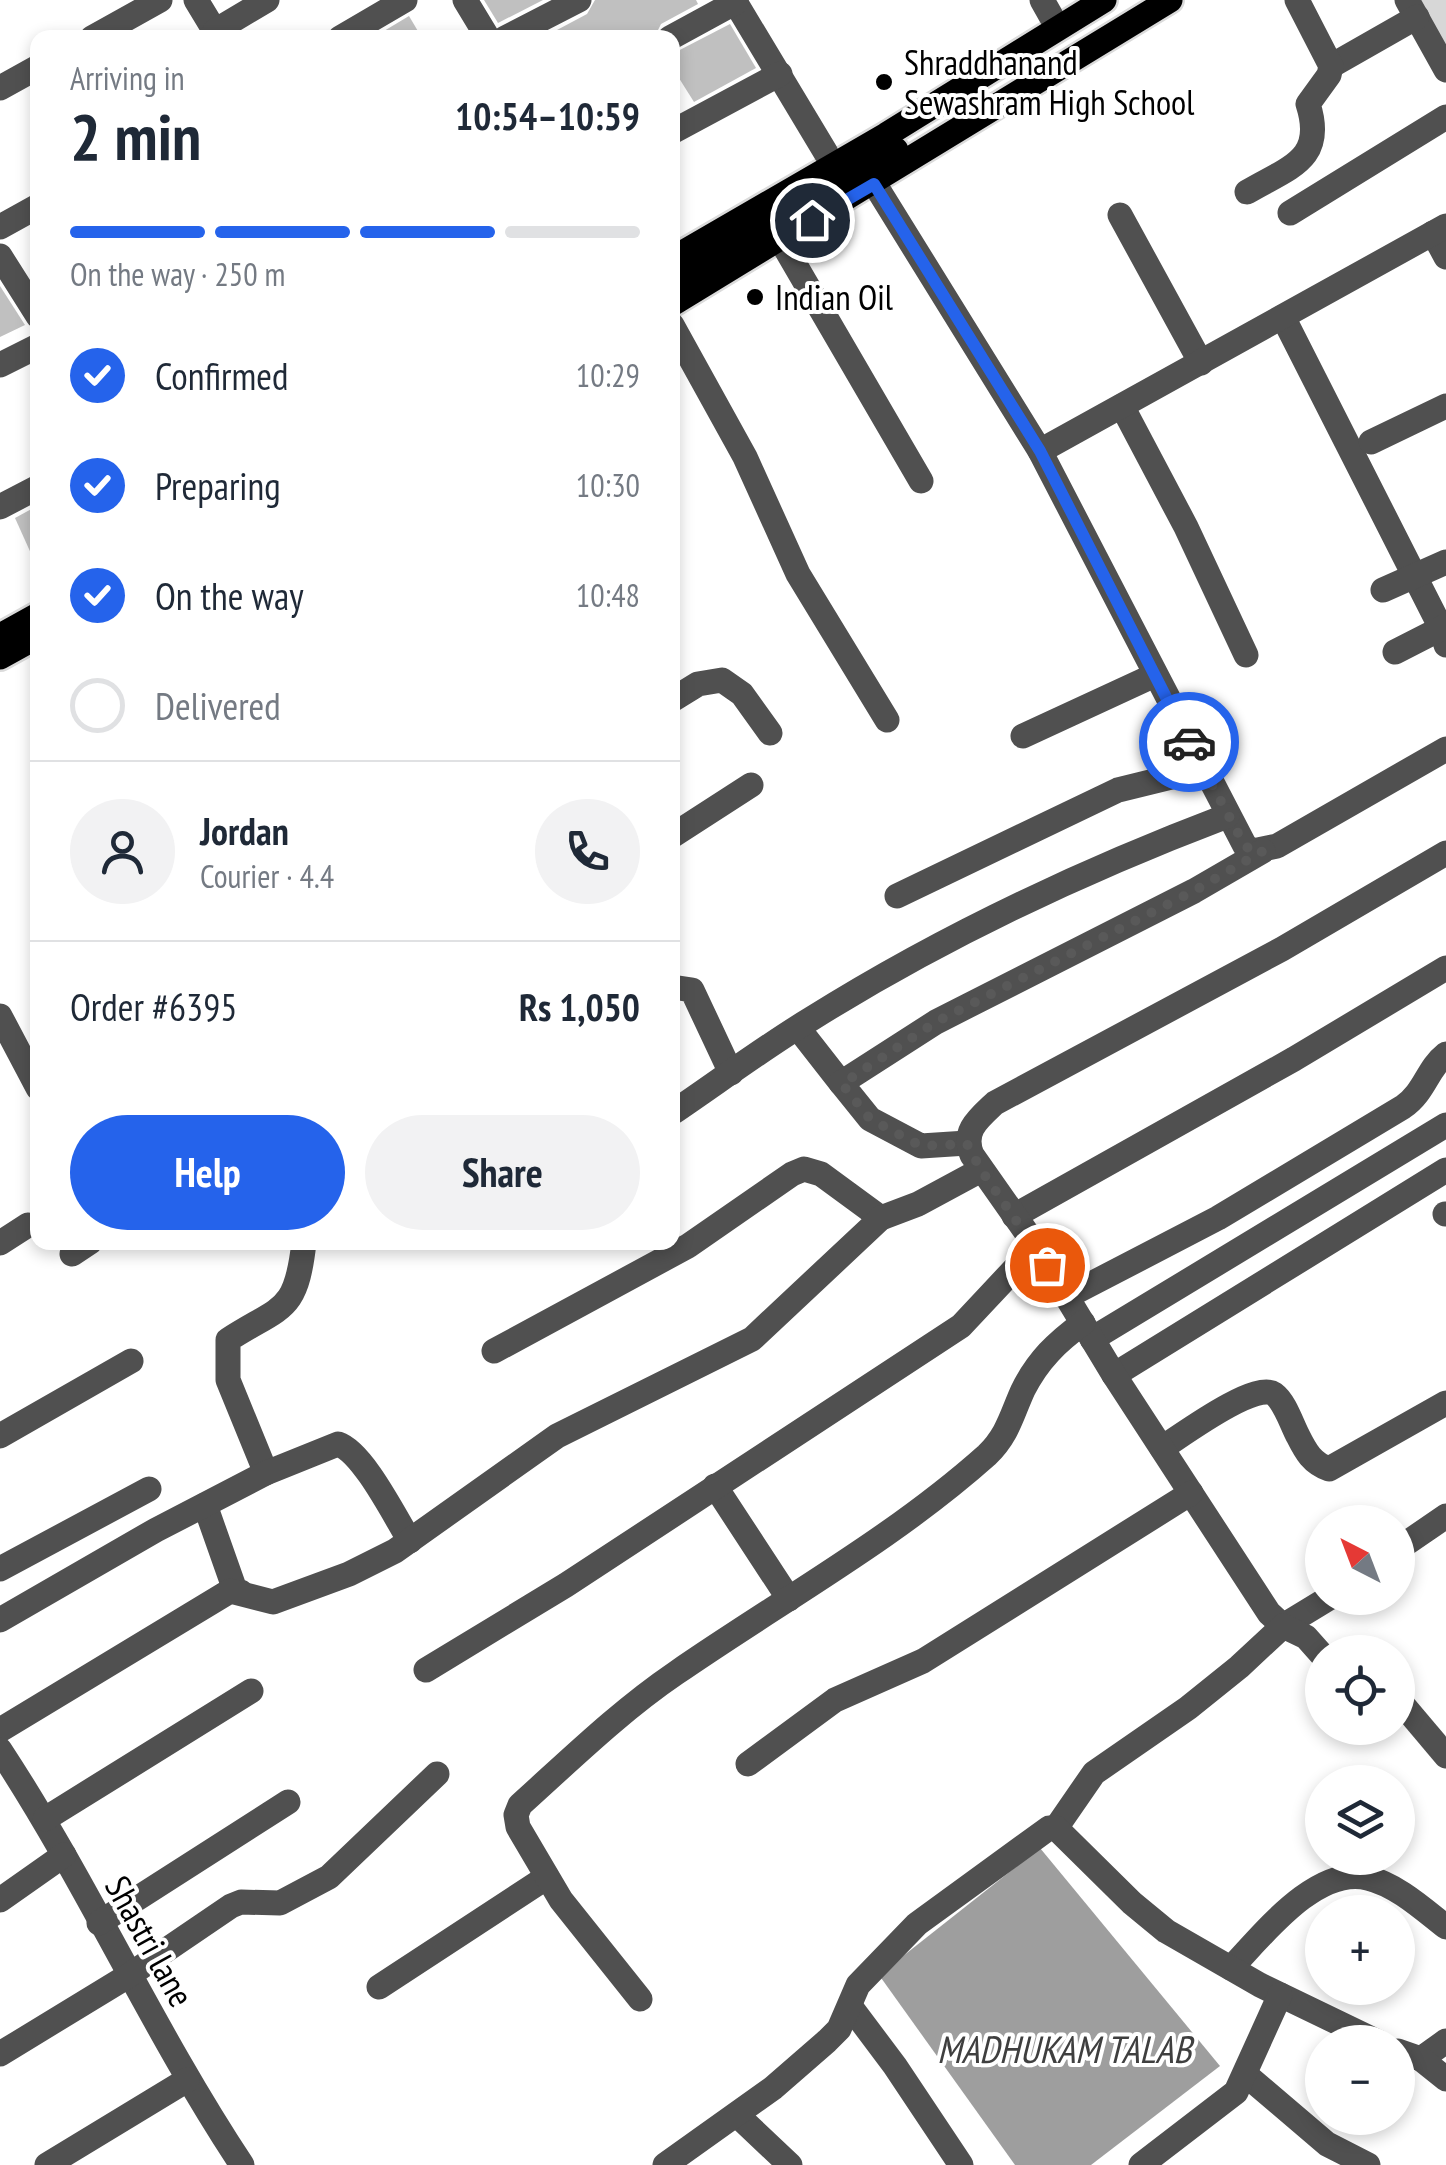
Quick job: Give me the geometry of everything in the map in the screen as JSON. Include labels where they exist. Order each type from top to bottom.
[{"type":"main road","points":[[680,240],[1000,50],[1046,8],[1077,0]]},
{"type":"main road","points":[[680,254],[886,135],[1104,0]]},
{"type":"main road","points":[[680,276],[895,151],[1138,0]]},
{"type":"main road","points":[[680,299],[1170,0]]},
{"type":"main road","points":[[0,620],[30,603]]},
{"type":"main road","points":[[0,636],[30,619]]},
{"type":"main road","points":[[0,657],[30,640]]},
{"type":"main road","points":[[0,672],[30,655]]},
{"type":"street","points":[[106,30],[160,0]]},
{"type":"street","points":[[196,0],[215,30]]},
{"type":"street","points":[[223,30],[266,0]]},
{"type":"street","points":[[354,30],[406,0]]},
{"type":"street","points":[[465,0],[483,30]]},
{"type":"street","points":[[521,30],[579,0]]},
{"type":"street","points":[[1248,192],[1306,154],[1316,130],[1308,104],[1329,76],[1331,66],[1297,0]]},
{"type":"street","points":[[680,32],[735,1],[826,153]]},
{"type":"street","points":[[1331,66],[1412,8],[1446,70]]},
{"type":"street","points":[[0,88],[30,72]]},
{"type":"street","points":[[680,128],[780,74]]},
{"type":"street","points":[[1290,213],[1446,117]]},
{"type":"street","points":[[874,184],[1040,451],[1227,816],[1245,846],[1263,851]]},
{"type":"street","points":[[0,227],[30,210]]},
{"type":"street","points":[[1120,214],[1201,362]]},
{"type":"street","points":[[1040,451],[1440,230],[1446,257]]},
{"type":"street","points":[[780,239],[921,481]]},
{"type":"street","points":[[0,256],[30,303]]},
{"type":"street","points":[[1283,317],[1444,634],[1396,652]]},
{"type":"street","points":[[680,339],[745,457],[798,574],[888,720]]},
{"type":"street","points":[[0,365],[30,350]]},
{"type":"street","points":[[1122,406],[1246,655]]},
{"type":"street","points":[[1371,442],[1446,406]]},
{"type":"street","points":[[0,507],[30,491]]},
{"type":"street","points":[[1384,590],[1446,562]]},
{"type":"street","points":[[1023,736],[1154,675]]},
{"type":"street","points":[[680,695],[698,684],[722,680],[742,694],[770,733]]},
{"type":"street","points":[[842,1084],[936,1022],[1194,891],[1446,749]]},
{"type":"street","points":[[897,896],[1118,790],[1175,776],[1200,764]]},
{"type":"street","points":[[680,831],[751,785]]},
{"type":"street","points":[[680,1108],[798,1028],[1037,894],[1227,816]]},
{"type":"street","points":[[1305,1637],[1269,1614],[1114,1375],[1036,1246],[981,1170],[967,1144],[969,1131],[995,1102],[1266,958],[1446,853]]},
{"type":"street","points":[[1014,1216],[1446,968]]},
{"type":"street","points":[[680,989],[692,990],[731,1073]]},
{"type":"street","points":[[0,1016],[30,1073]]},
{"type":"street","points":[[798,1028],[870,1119],[921,1146],[967,1144]]},
{"type":"street","points":[[1066,1296],[1218,1218],[1403,1107],[1423,1090],[1438,1060],[1446,1054]]},
{"type":"street","points":[[640,1999],[547,1877],[518,1827],[516,1815],[520,1805],[673,1675],[876,1540],[990,1452],[1009,1429],[1026,1385],[1046,1352],[1446,1126]]},
{"type":"street","points":[[494,1351],[688,1246],[804,1169],[821,1174],[882,1218]]},
{"type":"street","points":[[205,1505],[235,1590],[260,1601],[292,1597],[349,1574],[410,1541],[557,1436],[752,1339],[882,1218],[918,1204],[981,1170]]},
{"type":"street","points":[[1114,1375],[1446,1170]]},
{"type":"street","points":[[0,1243],[28,1226]]},
{"type":"street","points":[[426,1670],[566,1586],[961,1326],[1036,1246]]},
{"type":"street","points":[[266,1474],[228,1380],[228,1340],[286,1304],[300,1275],[303,1250]]},
{"type":"street","points":[[0,1436],[131,1361]]},
{"type":"street","points":[[1162,1448],[1246,1396],[1264,1391],[1274,1394],[1306,1453],[1317,1465],[1329,1470],[1446,1403]]},
{"type":"street","points":[[0,1620],[205,1505],[338,1444],[348,1448],[410,1541]]},
{"type":"street","points":[[715,1486],[789,1598]]},
{"type":"street","points":[[0,1570],[149,1488]]},
{"type":"street","points":[[748,1764],[835,1700],[923,1661],[1191,1493]]},
{"type":"street","points":[[1415,1539],[1444,1522]]},
{"type":"street","points":[[0,1730],[230,1591],[241,1592]]},
{"type":"street","points":[[1056,1828],[1094,1772],[1188,1708],[1283,1626],[1305,1613]]},
{"type":"street","points":[[45,1819],[251,1691]]},
{"type":"street","points":[[1415,1719],[1446,1756]]},
{"type":"street","name":"Shastri lane","points":[[0,1750],[45,1819],[187,2080],[242,2165]]},
{"type":"street","points":[[0,2054],[128,1976],[232,1906],[241,1902],[280,1903],[329,1877],[437,1774]]},
{"type":"street","points":[[100,1923],[288,1802]]},
{"type":"street","points":[[665,2165],[737,2115],[827,2041],[839,2029],[858,1985],[871,1968],[917,1924],[1049,1828],[1056,1828],[1144,1914],[1280,1995],[1343,2025]]},
{"type":"street","points":[[0,1900],[64,1855]]},
{"type":"street","points":[[379,1986],[547,1877]]},
{"type":"street","points":[[1232,1968],[1303,1898],[1320,1886],[1352,1877],[1366,1877],[1379,1883],[1416,1903],[1446,1927]]},
{"type":"street","points":[[1141,2165],[1223,2105],[1246,2075],[1280,1995]]},
{"type":"street","points":[[850,2006],[961,2165]]},
{"type":"street","points":[[1415,2053],[1446,2040]]},
{"type":"street","points":[[1415,2059],[1446,2079]]},
{"type":"street","points":[[1246,2075],[1327,2144],[1368,2165]]},
{"type":"street","points":[[47,2165],[187,2080]]},
{"type":"street","points":[[737,2115],[790,2165]]},
{"type":"shaded area","points":[[1415,0],[1446,0],[1446,58]]},
{"type":"water","name":"MADHUKAM TALAB","points":[[1040,1848],[1220,2066],[1091,2165],[1015,2165],[879,1975]]},
{"type":"building","points":[[484,0],[543,0],[498,23]]},
{"type":"building","points":[[595,0],[696,0],[698,4],[661,24],[658,30],[557,30],[587,14]]},
{"type":"building","points":[[409,16],[417,30],[386,30]]},
{"type":"building","points":[[730,24],[756,68],[694,102],[680,80],[680,50]]},
{"type":"building","points":[[0,286],[25,325],[0,337]]},
{"type":"building","points":[[30,510],[30,551],[15,518]]},
{"type":"way so far","points":[[1047,1265],[967,1144],[921,1146],[870,1119],[842,1084],[936,1022],[1194,891],[1263,851],[1245,846],[1189,742]]},
{"type":"place","name":"Shraddhanand Sewashram High School","points":[[884,82]]},
{"type":"place","name":"Indian Oil","points":[[755,297]]},
{"type":"route","points":[[812,220],[874,184],[1040,451],[1189,742]]}]
